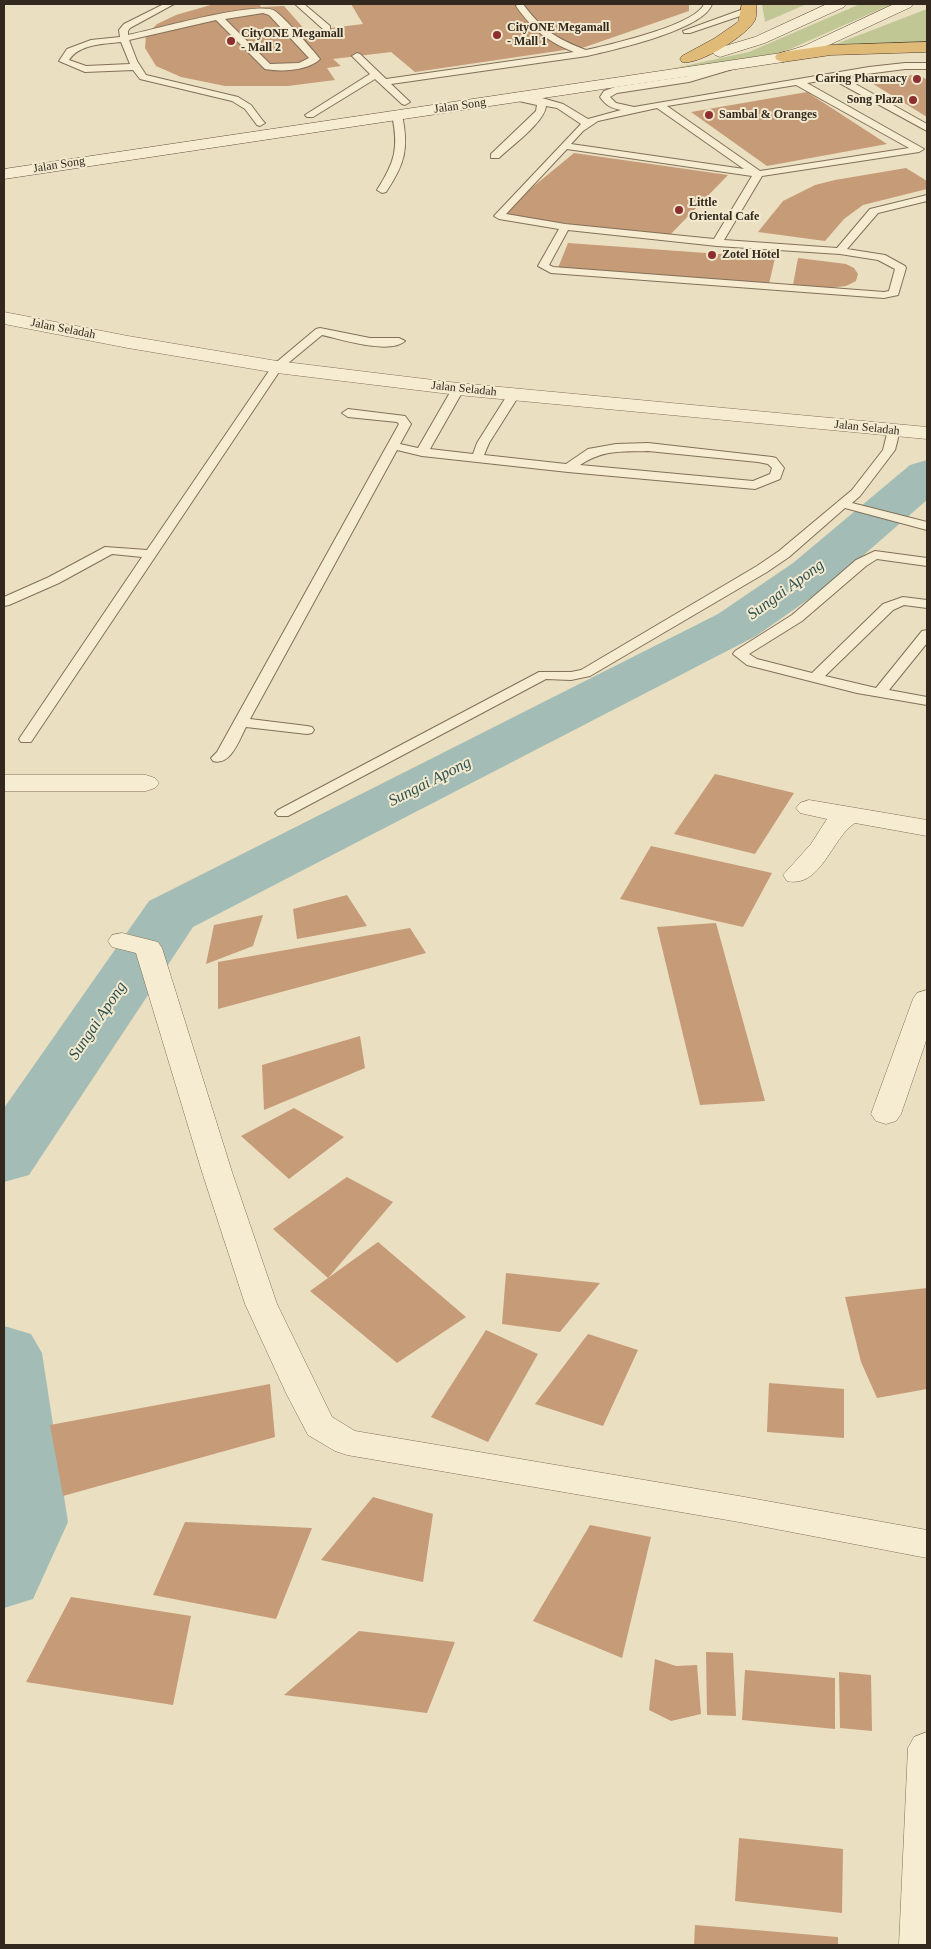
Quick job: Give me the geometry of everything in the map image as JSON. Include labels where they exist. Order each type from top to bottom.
[{"type":"highway","points":[[688,59],[713,46],[738,29],[747,20],[749,7]]},
{"type":"highway","points":[[783,57],[831,50],[927,47]]},
{"type":"street","name":"Jalan Song","points":[[4,174],[401,109],[688,59],[760,40],[839,4]]},
{"type":"street","name":"Jalan Song","points":[[172,133],[310,115],[517,98],[783,57],[809,49],[906,4]]},
{"type":"street","name":"Jalan Song","points":[[4,159],[60,150]]},
{"type":"street","name":"Jalan Seladah","points":[[4,318],[128,342],[277,367],[458,389],[927,433]]},
{"type":"street","points":[[4,783],[146,783]]},
{"type":"street","points":[[809,808],[927,828]]},
{"type":"street","points":[[796,875],[822,848],[836,824],[850,816]]},
{"type":"street","points":[[135,944],[216,1172],[260,1304],[302,1393],[320,1426],[347,1442],[739,1509],[927,1544]]},
{"type":"street","points":[[886,1114],[927,999]]},
{"type":"street","points":[[919,1945],[926,1822],[927,1748]]},
{"type":"lane","points":[[170,4],[127,26],[123,30],[124,39],[134,66],[143,77],[235,99],[248,107],[260,123]]},
{"type":"lane","points":[[299,4],[326,28]]},
{"type":"lane","points":[[310,115],[379,78],[587,53],[623,45],[693,19],[706,10],[708,4]]},
{"type":"lane","points":[[520,6],[542,34],[587,53],[603,54],[636,48],[749,7]]},
{"type":"lane","points":[[134,66],[85,69],[64,61],[70,51],[91,43],[124,39],[218,18],[257,11],[270,12],[315,59],[309,63],[289,67],[268,67],[218,18]]},
{"type":"lane","points":[[357,56],[379,78],[401,109],[402,149],[396,167],[382,190]]},
{"type":"lane","points":[[646,107],[620,107],[612,105],[605,97],[607,93],[614,90],[689,79],[740,64]]},
{"type":"lane","points":[[565,227],[543,266],[551,270],[884,295],[894,293],[901,268],[882,257],[717,243],[565,227],[499,216],[587,123],[607,115],[834,76],[890,68],[927,66]]},
{"type":"lane","points":[[834,76],[927,128]]},
{"type":"lane","points":[[798,82],[923,148]]},
{"type":"lane","points":[[517,98],[560,106],[587,123]]},
{"type":"lane","points":[[495,156],[536,118],[541,111],[542,102]]},
{"type":"lane","points":[[659,105],[758,174]]},
{"type":"lane","points":[[565,146],[758,174],[923,148]]},
{"type":"lane","points":[[717,243],[758,174]]},
{"type":"lane","points":[[840,252],[874,211],[927,198]]},
{"type":"lane","points":[[26,739],[277,367],[320,331],[390,344],[400,341]]},
{"type":"lane","points":[[422,452],[458,389]]},
{"type":"lane","points":[[477,458],[483,443],[514,394]]},
{"type":"lane","points":[[218,758],[223,755],[405,424],[404,421],[348,413]]},
{"type":"lane","points":[[282,813],[544,676],[571,676],[585,673],[762,569],[784,554],[856,493],[890,450],[894,430]]},
{"type":"lane","points":[[393,446],[422,452],[568,468],[755,485],[776,476],[778,468],[772,461],[758,458],[648,447],[616,448],[592,452],[568,468]]},
{"type":"lane","points":[[844,504],[927,526]]},
{"type":"lane","points":[[4,602],[54,580],[110,550],[151,554]]},
{"type":"lane","points":[[927,562],[876,555],[861,563],[797,618],[740,654],[752,662],[815,678],[879,693],[927,701]]},
{"type":"lane","points":[[815,678],[888,607],[903,601],[927,604]]},
{"type":"lane","points":[[879,693],[927,634]]},
{"type":"lane","points":[[241,722],[307,730]]},
{"type":"green space","points":[[762,4],[807,4],[765,22]]},
{"type":"green space","points":[[860,4],[892,4],[781,53],[670,69],[749,52]]},
{"type":"green space","points":[[927,9],[927,44],[836,44]]},
{"type":"building","points":[[214,4],[259,4],[261,7],[284,6],[306,31],[363,24],[351,4],[689,4],[689,11],[585,47],[415,72],[391,52],[333,59],[341,66],[327,68],[335,80],[288,86],[225,86],[181,77],[156,66],[145,48],[146,35],[157,24],[176,15]]},
{"type":"building","name":"Song Plaza","points":[[918,74],[927,80],[927,117],[870,82]]},
{"type":"building","points":[[807,92],[887,144],[767,166],[691,112]]},
{"type":"building","points":[[574,153],[728,175],[667,238],[500,214]]},
{"type":"building","points":[[906,168],[927,181],[927,189],[863,205],[844,219],[825,241],[758,232],[783,201],[815,185]]},
{"type":"building","points":[[568,243],[775,258],[769,284],[558,268]]},
{"type":"building","points":[[798,258],[846,264],[854,268],[858,274],[856,281],[846,286],[829,288],[793,285]]},
{"type":"building","points":[[715,774],[794,793],[755,854],[674,834]]},
{"type":"building","points":[[651,846],[772,873],[743,927],[620,899]]},
{"type":"building","points":[[347,895],[367,926],[297,939],[293,909]]},
{"type":"building","points":[[263,915],[253,946],[206,964],[214,925]]},
{"type":"building","points":[[716,923],[765,1101],[700,1105],[657,927]]},
{"type":"building","points":[[410,928],[426,953],[218,1009],[218,962]]},
{"type":"building","points":[[360,1036],[365,1068],[264,1110],[262,1065]]},
{"type":"building","points":[[294,1108],[344,1137],[289,1179],[241,1136]]},
{"type":"building","points":[[347,1177],[393,1202],[328,1278],[273,1229]]},
{"type":"building","points":[[378,1242],[466,1317],[397,1363],[310,1291]]},
{"type":"building","points":[[506,1273],[600,1283],[560,1332],[502,1324]]},
{"type":"building","points":[[927,1288],[927,1389],[877,1398],[861,1362],[845,1297]]},
{"type":"building","points":[[486,1330],[538,1354],[488,1442],[431,1417]]},
{"type":"building","points":[[588,1334],[638,1350],[603,1426],[535,1404]]},
{"type":"building","points":[[769,1383],[844,1389],[844,1438],[767,1432]]},
{"type":"building","points":[[270,1384],[275,1437],[63,1496],[50,1425]]},
{"type":"building","points":[[373,1497],[433,1514],[423,1582],[321,1560]]},
{"type":"building","points":[[185,1522],[312,1528],[276,1619],[153,1595]]},
{"type":"building","points":[[590,1525],[651,1537],[622,1658],[533,1621]]},
{"type":"building","points":[[71,1597],[191,1616],[173,1705],[26,1682]]},
{"type":"building","points":[[359,1631],[455,1642],[427,1713],[284,1695]]},
{"type":"building","points":[[706,1652],[733,1653],[736,1716],[707,1715]]},
{"type":"building","points":[[655,1659],[676,1666],[697,1665],[701,1714],[671,1721],[649,1710]]},
{"type":"building","points":[[745,1670],[835,1678],[835,1729],[742,1720]]},
{"type":"building","points":[[839,1672],[871,1675],[872,1731],[840,1728]]},
{"type":"building","points":[[739,1838],[843,1849],[842,1913],[735,1901]]},
{"type":"building","points":[[695,1925],[838,1937],[838,1945],[694,1945]]},
{"type":"waterway","name":"Sungai Apong","points":[[4,1159],[171,914],[737,625],[811,574],[927,475]]},
{"type":"waterway","name":"Sungai Apong","points":[[4,1353],[28,1522],[4,1576]]},
{"type":"place","name":"CityONE Megamall - Mall 1","points":[[497,35]]},
{"type":"place","name":"CityONE Megamall - Mall 2","points":[[231,41]]},
{"type":"place","name":"Caring Pharmacy","points":[[917,79]]},
{"type":"place","name":"Song Plaza","points":[[913,100]]},
{"type":"place","name":"Sambal & Oranges","points":[[709,115]]},
{"type":"place","name":"Little Oriental Cafe","points":[[679,210]]},
{"type":"place","name":"Zotel Hotel","points":[[712,255]]}]
